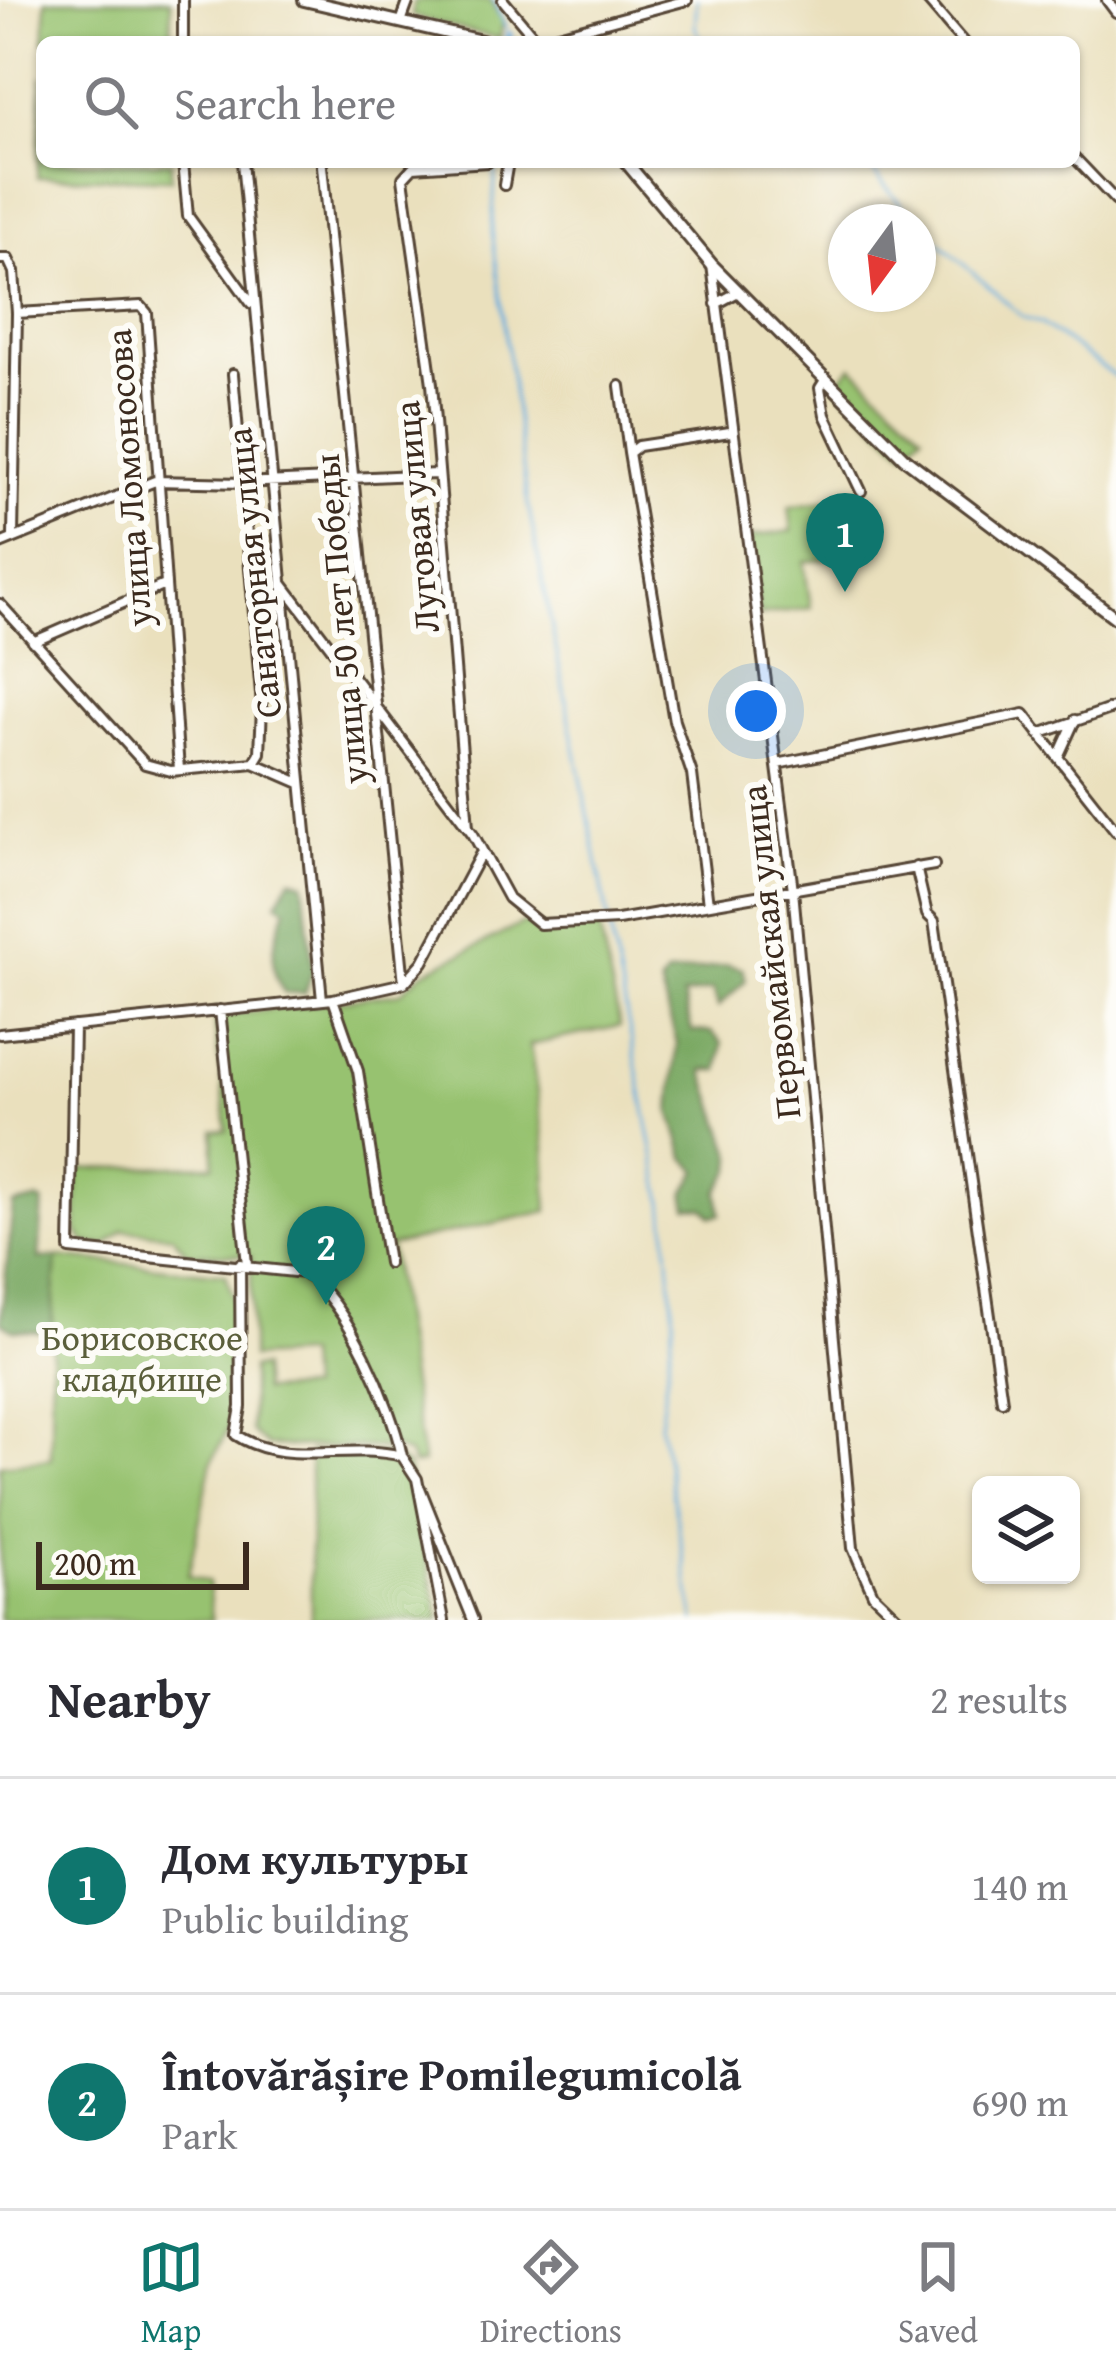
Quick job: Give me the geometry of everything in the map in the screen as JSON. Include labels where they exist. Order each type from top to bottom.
[{"type":"street","points":[[183,0],[183,36]]},
{"type":"street","points":[[304,0],[460,36]]},
{"type":"street","points":[[400,22],[409,0]]},
{"type":"street","points":[[503,0],[530,36]]},
{"type":"street","points":[[548,36],[687,0]]},
{"type":"street","points":[[927,0],[958,36]]},
{"type":"street","points":[[1107,0],[1116,12]]},
{"type":"street","points":[[1080,164],[1116,201]]},
{"type":"street","name":"Санаторная улица","points":[[184,168],[188,217],[252,304],[322,1000]]},
{"type":"street","points":[[242,168],[252,304]]},
{"type":"street","name":"улица 50 лет Победы","points":[[322,168],[404,983]]},
{"type":"street","name":"Луговая улица","points":[[426,168],[405,170],[406,200],[431,384],[468,829]]},
{"type":"street","points":[[504,185],[507,168]]},
{"type":"street","points":[[631,168],[712,265],[904,458],[1116,617]]},
{"type":"street","points":[[4,259],[17,313],[13,536]]},
{"type":"street","name":"Первомайская улица","points":[[712,265],[730,432],[793,890],[853,1548],[873,1594],[900,1620]]},
{"type":"street","points":[[716,304],[738,292]]},
{"type":"street","name":"улица Ломоносова","points":[[17,313],[142,306],[147,314],[175,770]]},
{"type":"street","points":[[232,374],[262,706],[260,753],[254,763]]},
{"type":"street","points":[[825,380],[820,388],[825,415],[861,491]]},
{"type":"street","points":[[620,386],[674,721],[692,773],[708,904]]},
{"type":"street","points":[[628,453],[638,446],[730,432]]},
{"type":"street","points":[[0,544],[154,481],[243,483],[436,474]]},
{"type":"street","points":[[281,582],[468,829],[508,898],[540,924],[618,920],[934,865]]},
{"type":"street","points":[[34,641],[104,607],[163,586]]},
{"type":"street","points":[[0,604],[145,764],[175,770],[254,763],[301,783]]},
{"type":"street","points":[[1039,734],[1116,707]]},
{"type":"street","points":[[777,764],[1024,714],[1116,831]]},
{"type":"street","points":[[1058,757],[1076,718]]},
{"type":"street","points":[[0,1034],[334,999],[404,983],[422,962],[480,854]]},
{"type":"street","points":[[916,867],[927,914],[934,921],[1002,1401]]},
{"type":"street","points":[[334,999],[358,1071],[388,1263]]},
{"type":"street","points":[[220,1010],[244,1264],[236,1436],[266,1454],[372,1451],[402,1456]]},
{"type":"street","points":[[74,1026],[70,1249],[297,1271],[319,1286],[364,1356],[472,1620]]},
{"type":"street","points":[[416,1479],[444,1620]]},
{"type":"green space","points":[[46,0],[171,0],[171,36],[44,36]]},
{"type":"green space","points":[[490,0],[503,21],[500,36],[412,16],[414,2]]},
{"type":"green space","points":[[37,168],[171,168],[171,179],[37,177]]},
{"type":"green space","points":[[852,366],[923,433],[905,452],[834,385]]},
{"type":"green space","points":[[842,499],[850,556],[804,562],[811,608],[759,615],[749,537],[792,531],[789,507]]},
{"type":"green space","points":[[291,878],[304,882],[313,970],[305,993],[285,993],[273,963],[286,908],[277,902]]},
{"type":"green space","points":[[524,923],[546,930],[599,926],[620,1026],[530,1045],[545,1147],[548,1211],[390,1246],[423,1463],[413,1465],[409,1455],[395,1448],[267,1446],[251,1431],[251,1368],[261,1368],[263,1391],[308,1389],[306,1355],[251,1358],[251,1256],[187,1253],[172,1235],[124,1230],[106,1245],[85,1243],[77,1231],[77,1169],[214,1165],[214,1131],[227,1130],[214,1017],[400,993],[422,973]]},
{"type":"green space","points":[[727,965],[743,969],[746,980],[718,1007],[713,990],[683,996],[692,1031],[711,1032],[722,1043],[719,1070],[703,1070],[733,1157],[732,1170],[718,1191],[721,1214],[712,1216],[704,1208],[688,1207],[685,1193],[698,1171],[685,1157],[671,1111],[677,1043],[660,984],[666,975]]},
{"type":"green space","points":[[43,1202],[39,1259],[57,1257],[51,1333],[13,1330],[1,1322],[13,1205]]},
{"type":"green space","name":"Борисовское кладбище","points":[[57,1257],[226,1274],[235,1305],[229,1427],[212,1461],[188,1576],[208,1582],[212,1620],[0,1620],[0,1465],[51,1459],[52,1290]]},
{"type":"green space","points":[[310,1452],[393,1455],[407,1466],[440,1620],[311,1620]]},
{"type":"waterway","points":[[493,0],[509,35]]},
{"type":"waterway","points":[[697,0],[695,27],[700,36]]},
{"type":"waterway","points":[[496,168],[492,231],[527,499],[665,1212],[674,1320],[660,1424],[695,1620]]},
{"type":"waterway","points":[[870,168],[901,204]]},
{"type":"waterway","points":[[936,240],[1023,317],[1042,324],[1116,377]]},
{"type":"place","name":"Дом культуры","points":[[845,592]]},
{"type":"place","name":"Întovărășire Pomilegumicolă","points":[[326,1305]]}]
